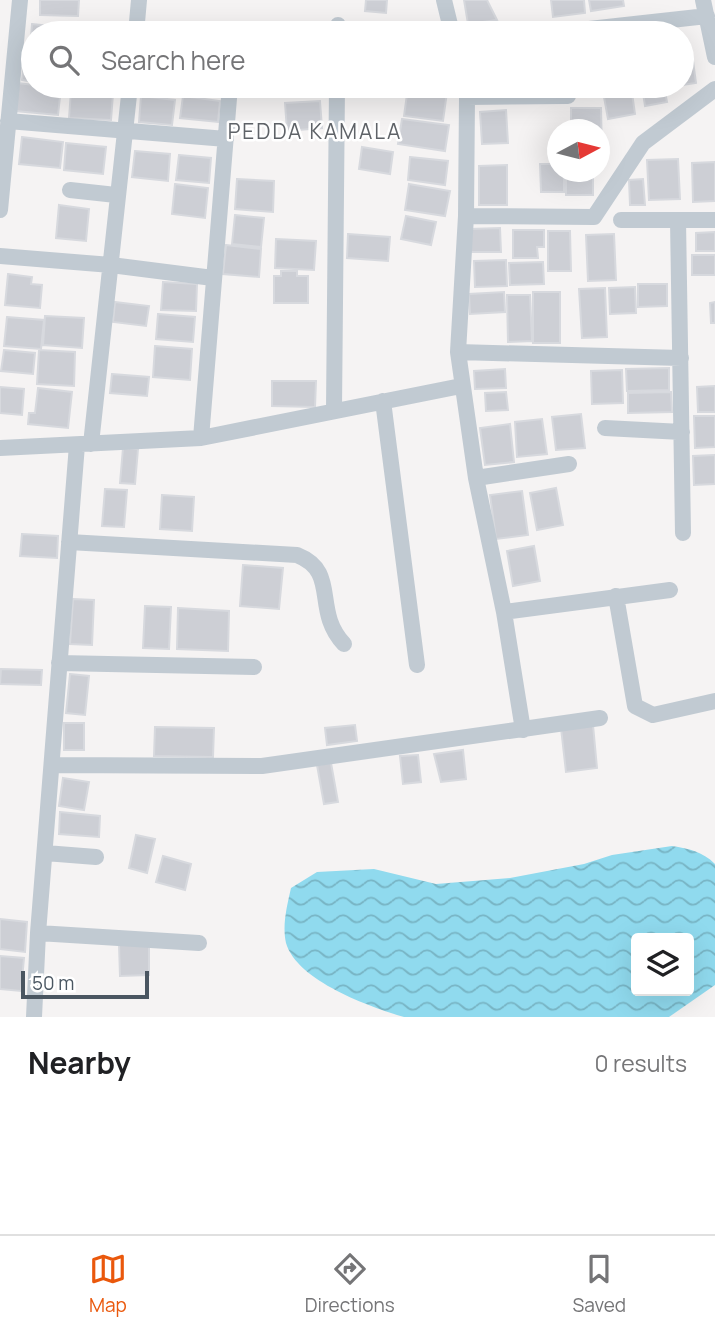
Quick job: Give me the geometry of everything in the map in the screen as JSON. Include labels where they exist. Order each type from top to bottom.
[{"type":"street","points":[[0,210],[20,0]]},
{"type":"street","points":[[137,21],[139,0]]},
{"type":"street","points":[[444,0],[449,21]]},
{"type":"street","points":[[628,21],[705,8],[715,57]]},
{"type":"street","points":[[466,216],[594,217],[643,143],[715,89]]},
{"type":"street","points":[[34,1017],[38,933],[69,542],[111,265],[116,195],[129,98]]},
{"type":"street","points":[[201,438],[229,98]]},
{"type":"street","points":[[334,410],[337,98]]},
{"type":"street","points":[[466,98],[466,216],[458,352],[461,386],[504,612],[523,730]]},
{"type":"street","points":[[8,121],[226,139]]},
{"type":"street","points":[[70,190],[116,195]]},
{"type":"street","points":[[621,220],[715,220]]},
{"type":"street","points":[[678,220],[682,533]]},
{"type":"street","points":[[0,256],[111,265],[214,278]]},
{"type":"street","points":[[458,352],[681,358]]},
{"type":"street","points":[[0,448],[201,438],[461,386]]},
{"type":"street","points":[[383,401],[417,665]]},
{"type":"street","points":[[605,428],[682,432]]},
{"type":"street","points":[[477,478],[569,464]]},
{"type":"street","points":[[69,542],[296,555],[312,561],[320,569],[330,625],[344,644]]},
{"type":"street","points":[[504,612],[670,590]]},
{"type":"street","points":[[616,596],[635,706],[653,715],[715,701]]},
{"type":"street","points":[[60,663],[254,667]]},
{"type":"street","points":[[53,765],[262,766],[600,718]]},
{"type":"street","points":[[45,853],[96,857]]},
{"type":"street","points":[[38,933],[199,943]]},
{"type":"water","points":[[672,846],[700,853],[715,864],[715,985],[669,1017],[404,1017],[373,1007],[319,980],[293,957],[286,943],[285,922],[291,888],[317,872],[374,869],[436,884],[510,878],[584,864],[612,855]]},
{"type":"building","points":[[40,0],[79,0],[78,16],[40,15]]},
{"type":"building","points":[[366,0],[387,0],[386,13],[365,11]]},
{"type":"building","points":[[464,0],[487,0],[497,20],[490,21],[468,21]]},
{"type":"building","points":[[551,0],[584,0],[585,13],[553,17]]},
{"type":"building","points":[[589,0],[623,0],[624,6],[591,11]]},
{"type":"building","points":[[17,83],[21,83],[21,98],[60,98],[58,115],[15,111]]},
{"type":"building","points":[[70,98],[113,98],[111,120],[69,118]]},
{"type":"building","points":[[141,98],[175,100],[172,125],[139,122]]},
{"type":"building","points":[[183,98],[220,101],[218,122],[180,118]]},
{"type":"building","points":[[406,98],[446,98],[443,121],[404,116]]},
{"type":"building","points":[[604,98],[633,98],[635,114],[608,119]]},
{"type":"building","points":[[644,98],[666,98],[667,102],[645,106]]},
{"type":"building","points":[[320,101],[322,128],[287,131],[285,103]]},
{"type":"building","points":[[571,108],[601,108],[601,119],[571,119]]},
{"type":"building","points":[[506,110],[508,143],[482,144],[480,112]]},
{"type":"building","points":[[402,119],[449,125],[445,151],[398,144]]},
{"type":"building","points":[[22,137],[63,142],[60,168],[19,164]]},
{"type":"building","points":[[66,143],[106,147],[103,174],[64,170]]},
{"type":"building","points":[[362,147],[393,152],[390,174],[359,169]]},
{"type":"building","points":[[135,151],[170,154],[168,181],[132,177]]},
{"type":"building","points":[[179,155],[211,158],[209,183],[176,180]]},
{"type":"building","points":[[410,157],[448,161],[445,185],[408,180]]},
{"type":"building","points":[[678,159],[680,199],[649,200],[647,160]]},
{"type":"building","points":[[715,162],[715,201],[693,202],[692,163]]},
{"type":"building","points":[[540,164],[547,164],[547,182],[564,182],[564,192],[541,192]]},
{"type":"building","points":[[507,165],[507,205],[479,205],[479,166]]},
{"type":"building","points":[[237,179],[274,181],[273,212],[235,209]]},
{"type":"building","points":[[643,179],[645,205],[630,205],[629,180]]},
{"type":"building","points":[[566,182],[593,182],[593,195],[566,195]]},
{"type":"building","points":[[175,184],[208,188],[205,218],[172,214]]},
{"type":"building","points":[[409,184],[450,191],[445,216],[405,210]]},
{"type":"building","points":[[59,205],[89,209],[86,241],[56,238]]},
{"type":"building","points":[[235,215],[264,218],[261,247],[232,244]]},
{"type":"building","points":[[406,216],[436,222],[431,245],[401,239]]},
{"type":"building","points":[[500,228],[501,252],[471,252],[470,229]]},
{"type":"building","points":[[513,230],[544,230],[544,247],[537,247],[538,258],[513,258]]},
{"type":"building","points":[[548,231],[570,231],[571,271],[548,271]]},
{"type":"building","points":[[715,232],[715,251],[696,251],[696,233]]},
{"type":"building","points":[[348,234],[390,237],[388,261],[347,258]]},
{"type":"building","points":[[614,234],[616,280],[588,281],[586,235]]},
{"type":"building","points":[[276,239],[316,241],[314,270],[275,268]]},
{"type":"building","points":[[226,245],[261,249],[259,277],[223,274]]},
{"type":"building","points":[[692,255],[715,255],[715,275],[692,275]]},
{"type":"building","points":[[506,260],[507,286],[475,287],[474,261]]},
{"type":"building","points":[[543,262],[544,284],[510,285],[509,263]]},
{"type":"building","points":[[281,271],[297,271],[297,276],[308,276],[308,303],[274,303],[274,276],[281,276]]},
{"type":"building","points":[[8,274],[32,277],[31,284],[42,285],[40,308],[5,305]]},
{"type":"building","points":[[163,282],[197,284],[196,311],[161,310]]},
{"type":"building","points":[[638,284],[667,284],[667,306],[638,307]]},
{"type":"building","points":[[635,287],[636,313],[610,314],[609,288]]},
{"type":"building","points":[[605,288],[607,337],[582,338],[579,289]]},
{"type":"building","points":[[504,292],[505,312],[470,314],[469,294]]},
{"type":"building","points":[[533,292],[560,292],[560,343],[533,343]]},
{"type":"building","points":[[507,295],[530,295],[532,341],[508,342]]},
{"type":"building","points":[[115,302],[149,306],[146,326],[113,322]]},
{"type":"building","points":[[715,302],[715,323],[711,323],[710,303]]},
{"type":"building","points":[[158,314],[195,317],[193,342],[156,339]]},
{"type":"building","points":[[45,316],[84,318],[82,348],[43,345]]},
{"type":"building","points":[[7,317],[44,320],[41,349],[4,346]]},
{"type":"building","points":[[155,346],[192,349],[190,380],[153,377]]},
{"type":"building","points":[[4,350],[35,353],[33,374],[1,371]]},
{"type":"building","points":[[39,350],[75,352],[74,386],[37,384]]},
{"type":"building","points":[[669,368],[669,390],[627,391],[626,369]]},
{"type":"building","points":[[505,369],[506,388],[475,389],[474,371]]},
{"type":"building","points":[[622,370],[623,403],[592,404],[591,371]]},
{"type":"building","points":[[112,374],[149,377],[147,396],[110,393]]},
{"type":"building","points":[[272,381],[316,381],[315,407],[272,406]]},
{"type":"building","points":[[715,386],[715,412],[698,412],[697,387]]},
{"type":"building","points":[[0,387],[24,389],[22,415],[0,413]]},
{"type":"building","points":[[38,388],[72,392],[68,428],[28,424],[29,413],[35,413]]},
{"type":"building","points":[[506,392],[508,410],[486,411],[485,393]]},
{"type":"building","points":[[671,392],[672,412],[628,413],[628,393]]},
{"type":"building","points":[[581,414],[585,448],[556,450],[552,417]]},
{"type":"building","points":[[694,416],[715,416],[715,447],[695,448]]},
{"type":"building","points":[[542,419],[547,454],[517,457],[515,422]]},
{"type":"building","points":[[510,424],[514,462],[485,465],[480,428]]},
{"type":"building","points":[[123,448],[138,449],[135,484],[120,483]]},
{"type":"building","points":[[715,455],[715,484],[694,485],[693,456]]},
{"type":"building","points":[[556,488],[563,525],[537,530],[530,493]]},
{"type":"building","points":[[105,489],[127,490],[124,527],[102,526]]},
{"type":"building","points":[[522,491],[528,535],[496,539],[490,495]]},
{"type":"building","points":[[162,495],[194,497],[192,531],[160,529]]},
{"type":"building","points":[[22,534],[58,536],[57,558],[20,556]]},
{"type":"building","points":[[534,546],[540,581],[513,586],[507,551]]},
{"type":"building","points":[[243,565],[283,568],[279,609],[240,606]]},
{"type":"building","points":[[73,599],[94,600],[92,645],[70,644]]},
{"type":"building","points":[[145,606],[171,607],[169,649],[143,648]]},
{"type":"building","points":[[178,608],[229,611],[228,651],[177,649]]},
{"type":"building","points":[[1,669],[42,670],[41,685],[0,684]]},
{"type":"building","points":[[70,674],[89,676],[85,715],[66,713]]},
{"type":"building","points":[[64,723],[84,723],[84,750],[64,750]]},
{"type":"building","points":[[355,725],[357,741],[327,745],[325,728]]},
{"type":"building","points":[[593,725],[597,768],[566,772],[561,728]]},
{"type":"building","points":[[155,727],[214,728],[213,757],[154,756]]},
{"type":"building","points":[[463,750],[466,779],[441,782],[434,754]]},
{"type":"building","points":[[418,755],[421,782],[403,784],[400,756]]},
{"type":"building","points":[[331,763],[338,802],[324,804],[317,765]]},
{"type":"building","points":[[63,778],[89,782],[84,810],[59,806]]},
{"type":"building","points":[[60,812],[100,816],[99,837],[59,834]]},
{"type":"building","points":[[136,835],[155,839],[147,873],[129,868]]},
{"type":"building","points":[[163,856],[191,864],[185,890],[156,882]]},
{"type":"building","points":[[0,919],[27,922],[25,952],[0,949]]},
{"type":"building","points":[[119,944],[149,944],[149,975],[120,976]]},
{"type":"building","points":[[0,956],[24,958],[21,991],[0,989]]},
{"type":"district","name":"PEDDA KAMALA","points":[[315,132]]}]
